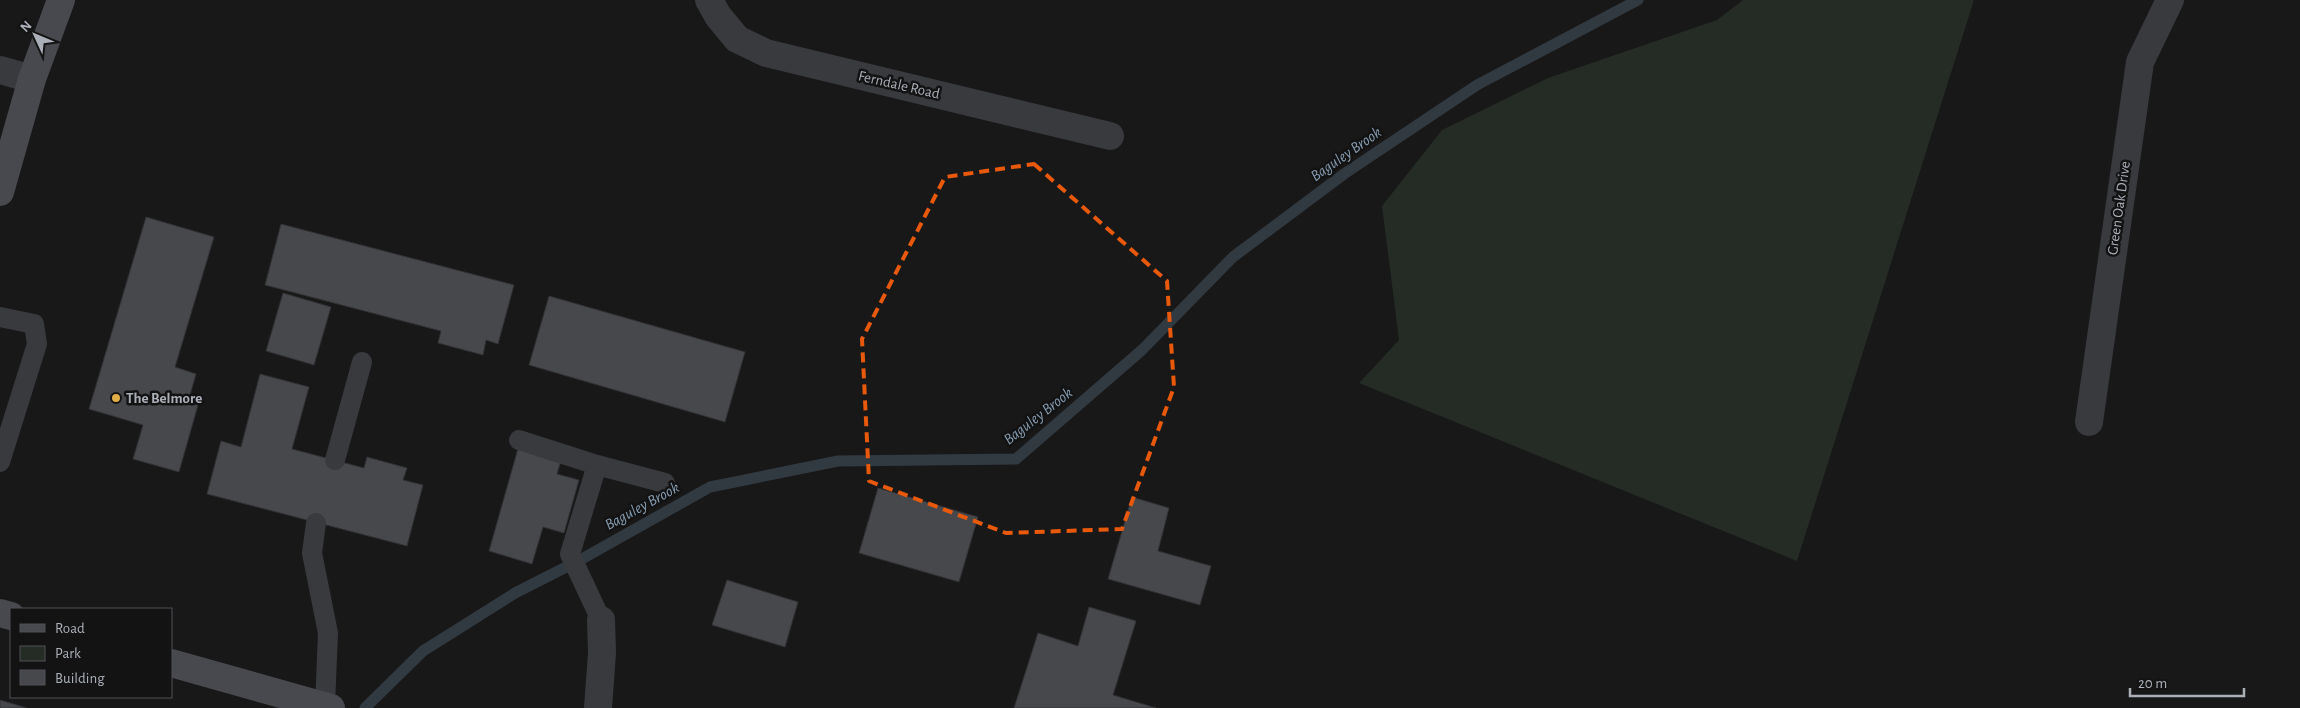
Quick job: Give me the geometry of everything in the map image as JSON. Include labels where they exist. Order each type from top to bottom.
[{"type":"street","points":[[0,192],[32,79],[61,0]]},
{"type":"street","name":"Ferndale Road","points":[[709,0],[718,16],[738,39],[766,53],[1110,136]]},
{"type":"street","name":"Green Oak Drive","points":[[2089,422],[2140,62],[2170,0]]},
{"type":"street","points":[[0,70],[32,79]]},
{"type":"street","points":[[598,708],[602,654],[601,620]]},
{"type":"street","points":[[172,662],[328,707]]},
{"type":"lane","points":[[0,317],[34,324],[37,344],[0,462]]},
{"type":"lane","points":[[335,460],[362,362]]},
{"type":"lane","points":[[519,440],[597,465],[665,483]]},
{"type":"lane","points":[[597,465],[570,554],[601,620]]},
{"type":"lane","points":[[316,523],[312,553],[328,632],[328,707]]},
{"type":"highlighted area","points":[[1034,164],[1167,281],[1174,387],[1122,529],[1006,533],[869,481],[862,339],[945,177]]},
{"type":"green space","points":[[1743,0],[1974,0],[1797,561],[1359,383],[1399,340],[1382,206],[1442,130],[1548,78],[1717,20]]},
{"type":"building","points":[[146,217],[214,237],[175,367],[196,374],[188,402],[198,405],[179,472],[133,459],[143,425],[89,409]]},
{"type":"building","points":[[281,224],[514,285],[498,344],[486,340],[483,355],[438,343],[441,331],[265,285]]},
{"type":"building","points":[[283,293],[331,307],[314,365],[266,351]]},
{"type":"building","points":[[549,296],[745,352],[725,422],[529,365]]},
{"type":"building","points":[[260,374],[309,387],[292,449],[364,468],[367,457],[407,468],[403,480],[423,485],[407,546],[207,494],[221,441],[241,447]]},
{"type":"building","points":[[519,445],[562,457],[557,474],[579,480],[564,533],[543,527],[532,564],[489,551]]},
{"type":"building","points":[[878,488],[978,517],[959,582],[859,553]]},
{"type":"building","points":[[1132,497],[1169,508],[1158,551],[1211,566],[1200,605],[1108,579]]},
{"type":"building","points":[[727,580],[798,602],[785,647],[712,625]]},
{"type":"building","points":[[1089,607],[1136,621],[1113,695],[1156,708],[1014,708],[1038,633],[1078,646]]},
{"type":"building","points":[[0,700],[27,708],[0,708]]},
{"type":"waterway","name":"Baguley Brook","points":[[365,708],[423,651],[515,593],[580,560],[710,487],[838,461],[1016,459],[1142,350],[1233,257],[1344,174],[1477,85],[1638,0]]},
{"type":"place","name":"The Belmore","points":[[116,398]]}]
